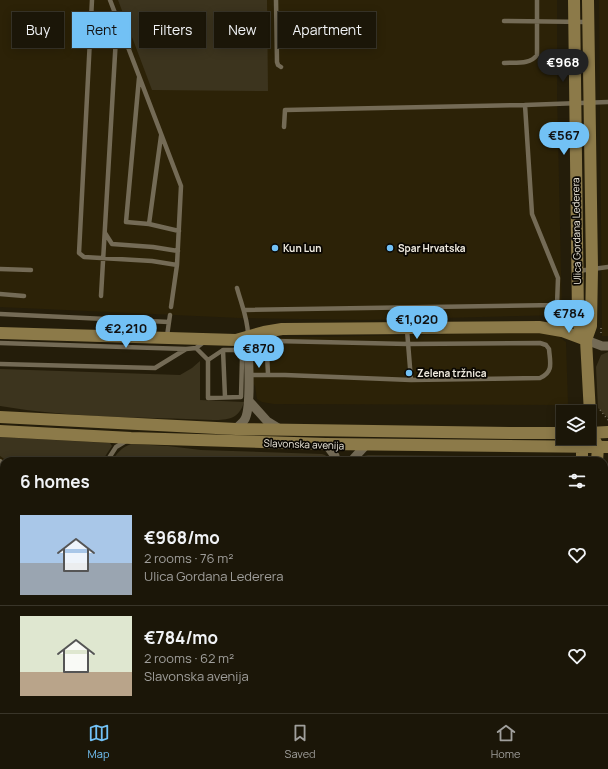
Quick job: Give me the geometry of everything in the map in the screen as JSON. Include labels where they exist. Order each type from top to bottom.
[{"type":"street","name":"Ulica Gordana Lederera","points":[[574,0],[578,317],[580,331],[586,340]]},
{"type":"street","name":"Ulica Gordana Lederera","points":[[587,405],[586,340],[591,326],[592,269],[588,0]]},
{"type":"street","points":[[562,331],[571,328],[578,317]]},
{"type":"street","points":[[0,333],[236,340],[264,332],[282,329],[538,327],[562,331],[608,346]]},
{"type":"street","points":[[236,428],[244,420],[248,401],[248,337]]},
{"type":"street","points":[[248,401],[267,420],[280,429]]},
{"type":"street","name":"Slavonska avenija","points":[[0,416],[236,428],[556,433]]},
{"type":"street","name":"Slavonska avenija","points":[[0,431],[131,438],[366,445],[556,438]]},
{"type":"street","name":"Slavonska avenija","points":[[596,435],[608,432]]},
{"type":"street","points":[[326,444],[335,457]]},
{"type":"street","points":[[355,457],[366,445]]},
{"type":"street","name":"Ulica Gordana Lederera","points":[[583,457],[586,445]]},
{"type":"street","points":[[599,457],[603,447]]},
{"type":"lane","points":[[92,0],[79,253],[84,257],[152,261],[176,265]]},
{"type":"lane","points":[[110,0],[114,12]]},
{"type":"lane","points":[[276,0],[278,65],[281,67]]},
{"type":"lane","points":[[504,63],[529,62],[537,55],[537,0]]},
{"type":"lane","points":[[504,21],[589,22]]},
{"type":"lane","points":[[101,296],[115,48]]},
{"type":"lane","points":[[128,48],[181,186],[178,251],[171,307]]},
{"type":"lane","points":[[140,77],[126,222],[149,224],[179,232]]},
{"type":"lane","points":[[284,127],[285,110],[608,102]]},
{"type":"lane","points":[[244,310],[557,305],[558,278],[532,214],[525,105]]},
{"type":"lane","points":[[149,224],[161,134]]},
{"type":"lane","points":[[105,233],[112,244],[153,247],[178,251]]},
{"type":"lane","points":[[577,272],[581,270],[608,267]]},
{"type":"lane","points":[[0,269],[32,270]]},
{"type":"lane","points":[[237,288],[244,310],[248,337]]},
{"type":"lane","points":[[0,294],[24,296]]},
{"type":"lane","points":[[0,314],[169,322]]},
{"type":"lane","points":[[167,338],[170,314]]},
{"type":"lane","points":[[407,328],[411,380]]},
{"type":"lane","points":[[0,342],[186,349],[196,348],[207,340]]},
{"type":"lane","points":[[248,375],[411,380],[540,378],[547,375],[550,370],[550,349],[546,345],[540,343],[408,344],[275,341],[271,343],[268,349],[268,375]]},
{"type":"lane","points":[[196,348],[208,360],[208,398],[241,397],[242,359],[235,350],[223,350],[208,360]]},
{"type":"lane","points":[[0,364],[155,368],[186,349]]},
{"type":"lane","points":[[223,350],[225,397]]},
{"type":"lane","points":[[110,457],[116,447],[131,438]]},
{"type":"path","points":[[597,408],[608,420]]},
{"type":"shaded area","points":[[0,0],[557,0],[557,94],[562,315],[364,320],[240,318],[0,307]]},
{"type":"shaded area","points":[[118,0],[267,0],[267,12],[214,12],[214,48],[268,48],[268,91],[152,90],[131,34],[131,12],[123,12]]},
{"type":"shaded area","points":[[599,0],[608,0],[608,336],[602,336]]},
{"type":"shaded area","name":"Zelena tržnica","points":[[553,332],[566,342],[568,405],[274,404],[262,402],[257,399],[255,386],[252,382],[252,363],[259,362],[258,349],[264,338]]},
{"type":"shaded area","points":[[608,352],[608,418],[598,408],[596,367],[601,355]]},
{"type":"shaded area","points":[[200,361],[200,400],[244,402],[242,408],[236,415],[228,419],[218,420],[79,415],[0,406],[0,369],[180,375]]},
{"type":"shaded area","points":[[0,437],[110,443],[112,446],[105,457],[0,456]]},
{"type":"shaded area","points":[[131,444],[201,450],[322,454],[327,457],[115,457],[125,447]]},
{"type":"shaded area","points":[[368,455],[557,457],[363,457]]},
{"type":"place","name":"Kun Lun","points":[[275,248]]},
{"type":"place","name":"Spar Hrvatska","points":[[390,248]]},
{"type":"place","name":"Zelena tržnica","points":[[409,373]]}]
